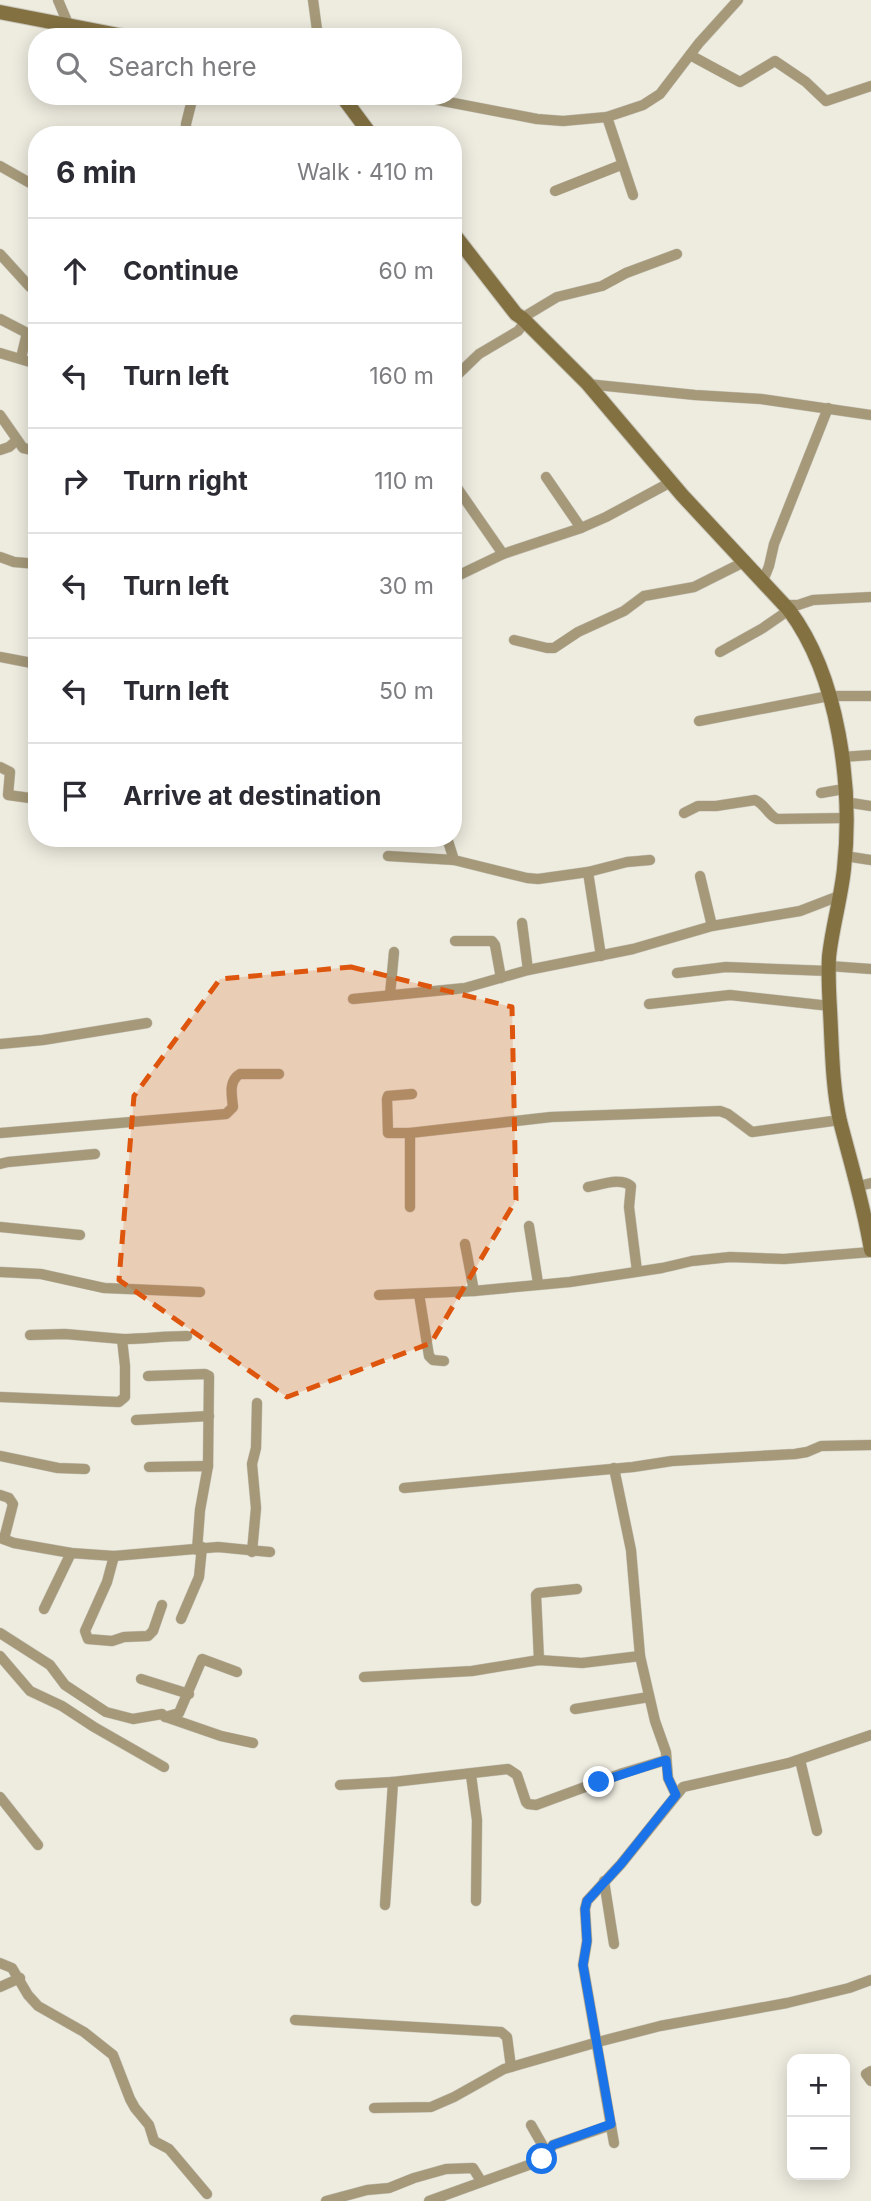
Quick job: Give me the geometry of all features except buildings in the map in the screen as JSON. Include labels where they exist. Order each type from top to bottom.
[{"type":"street","points":[[58,0],[69,26]]},
{"type":"street","points":[[313,0],[317,28]]},
{"type":"street","points":[[462,105],[537,119],[563,121],[607,117],[643,105],[660,94],[738,0]]},
{"type":"street","points":[[0,12],[80,28]]},
{"type":"street","points":[[690,55],[740,82],[775,61],[806,82],[826,101],[871,86]]},
{"type":"street","points":[[186,126],[190,105]]},
{"type":"street","points":[[349,105],[364,126]]},
{"type":"street","points":[[607,117],[633,195]]},
{"type":"street","points":[[555,191],[621,164]]},
{"type":"street","points":[[0,166],[28,182]]},
{"type":"street","points":[[379,1295],[474,1291],[570,1282],[730,1257],[784,1259],[871,1251],[865,1185],[840,1120],[830,1006],[829,969],[845,856],[842,757],[829,696],[808,640],[787,607],[671,482],[587,383],[516,314],[462,245]]},
{"type":"street","points":[[0,254],[28,285]]},
{"type":"street","points":[[522,318],[557,297],[602,286],[626,273],[677,254]]},
{"type":"street","points":[[462,370],[479,354],[518,331],[522,326],[522,318]]},
{"type":"street","points":[[0,319],[27,333],[21,358]]},
{"type":"street","points":[[0,354],[28,361]]},
{"type":"street","points":[[587,383],[761,399],[871,415]]},
{"type":"street","points":[[763,581],[774,544],[828,408]]},
{"type":"street","points":[[0,415],[23,448],[28,449]]},
{"type":"street","points":[[0,450],[17,440]]},
{"type":"street","points":[[547,477],[581,528]]},
{"type":"street","points":[[462,574],[503,554],[581,528],[671,482]]},
{"type":"street","points":[[462,495],[503,554]]},
{"type":"street","points":[[0,557],[28,563]]},
{"type":"street","points":[[514,640],[554,648],[580,630],[624,611],[644,596],[694,587],[727,573],[746,561]]},
{"type":"street","points":[[720,652],[763,628],[787,607],[813,600],[871,597]]},
{"type":"street","points":[[0,657],[28,662]]},
{"type":"street","points":[[699,721],[829,696],[871,696]]},
{"type":"street","points":[[842,757],[871,755]]},
{"type":"street","points":[[0,767],[10,772],[8,794],[28,797]]},
{"type":"street","points":[[821,793],[844,796],[871,806]]},
{"type":"street","points":[[684,814],[698,806],[750,800],[758,801],[777,819],[845,818]]},
{"type":"street","points":[[450,847],[454,860]]},
{"type":"street","points":[[388,856],[454,860],[538,879],[650,859]]},
{"type":"street","points":[[845,856],[871,860]]},
{"type":"street","points":[[588,872],[601,956]]},
{"type":"street","points":[[700,876],[712,926]]},
{"type":"street","points":[[353,999],[465,988],[528,970],[633,949],[712,926],[787,914],[839,897]]},
{"type":"street","points":[[522,923],[528,970]]},
{"type":"street","points":[[455,941],[492,941],[501,978]]},
{"type":"street","points":[[390,995],[394,952]]},
{"type":"street","points":[[677,973],[726,967],[871,969]]},
{"type":"street","points":[[649,1004],[730,995],[830,1006]]},
{"type":"street","points":[[0,1044],[43,1040],[147,1023]]},
{"type":"street","points":[[0,1133],[226,1114],[233,1107],[232,1081],[236,1076],[279,1074]]},
{"type":"street","points":[[412,1094],[388,1096],[388,1133],[410,1133],[551,1117],[720,1111],[752,1132],[840,1120]]},
{"type":"street","points":[[410,1133],[410,1207]]},
{"type":"street","points":[[0,1164],[95,1154]]},
{"type":"street","points":[[588,1187],[621,1181],[631,1186],[629,1207],[637,1271]]},
{"type":"street","points":[[529,1226],[538,1283]]},
{"type":"street","points":[[0,1227],[80,1235]]},
{"type":"street","points":[[465,1244],[474,1291]]},
{"type":"street","points":[[0,1272],[41,1274],[104,1288],[200,1292]]},
{"type":"street","points":[[419,1294],[429,1356],[433,1360],[444,1361]]},
{"type":"street","points":[[30,1335],[65,1334],[122,1339],[187,1336]]},
{"type":"street","points":[[0,1397],[115,1403],[122,1401],[125,1397],[125,1366],[122,1339]]},
{"type":"street","points":[[148,1376],[209,1376],[208,1466],[200,1510],[199,1577],[181,1619]]},
{"type":"street","points":[[252,1552],[256,1508],[252,1464],[256,1448],[257,1403]]},
{"type":"street","points":[[136,1420],[209,1416]]},
{"type":"street","points":[[404,1488],[672,1461],[796,1454],[821,1446],[871,1445]]},
{"type":"street","points":[[0,1456],[58,1468],[85,1469]]},
{"type":"street","points":[[149,1467],[208,1466]]},
{"type":"street","points":[[614,1468],[631,1550],[640,1656],[655,1721],[666,1752],[668,1778],[676,1795]]},
{"type":"street","points":[[0,1495],[9,1498],[13,1504],[2,1538],[14,1543],[71,1553],[114,1556],[218,1547],[270,1552]]},
{"type":"street","points":[[44,1609],[71,1553]]},
{"type":"street","points":[[114,1556],[107,1581],[85,1631],[88,1639],[112,1641],[124,1637],[148,1636],[153,1631],[162,1605]]},
{"type":"street","points":[[539,1660],[536,1595],[577,1589]]},
{"type":"street","points":[[0,1633],[50,1665],[71,1690],[106,1712],[133,1718],[162,1714],[221,1736],[253,1743]]},
{"type":"street","points":[[0,1656],[30,1691],[62,1706],[164,1767]]},
{"type":"street","points":[[364,1677],[472,1671],[539,1660],[582,1663],[640,1656]]},
{"type":"street","points":[[165,1717],[179,1713],[202,1660],[237,1672]]},
{"type":"street","points":[[141,1679],[189,1694]]},
{"type":"street","points":[[575,1709],[649,1698]]},
{"type":"street","points":[[614,2143],[583,1965],[587,1941],[587,1901],[621,1864],[683,1787],[800,1760],[871,1735]]},
{"type":"street","points":[[340,1785],[471,1775],[504,1769],[517,1775],[528,1804],[536,1805],[666,1760]]},
{"type":"street","points":[[800,1760],[817,1831]]},
{"type":"street","points":[[471,1775],[477,1820],[476,1901]]},
{"type":"street","points":[[385,1905],[393,1782]]},
{"type":"street","points":[[0,1797],[38,1845]]},
{"type":"street","points":[[604,1881],[614,1944]]},
{"type":"street","points":[[0,1963],[12,1968],[38,2006],[84,2032],[113,2055],[130,2099],[149,2125],[154,2141],[169,2149],[207,2194]]},
{"type":"street","points":[[0,1987],[20,1978]]},
{"type":"street","points":[[374,2108],[431,2107],[511,2067],[660,2026],[787,2003],[871,1980]]},
{"type":"street","points":[[295,2020],[501,2032],[508,2038],[511,2067]]},
{"type":"street","points":[[871,2070],[866,2074],[871,2081]]},
{"type":"street","points":[[429,2201],[537,2162],[553,2145],[611,2124]]},
{"type":"street","points":[[531,2125],[547,2153]]},
{"type":"street","points":[[326,2201],[367,2190],[389,2188],[414,2178],[456,2168],[473,2168],[481,2181]]},
{"type":"highlighted area","points":[[351,967],[512,1007],[516,1200],[431,1343],[287,1397],[119,1280],[134,1096],[220,979]]},
{"type":"route","points":[[542,2159],[553,2145],[611,2124],[583,1965],[587,1941],[585,1909],[587,1901],[621,1864],[676,1795],[668,1778],[666,1760],[599,1782]]}]
